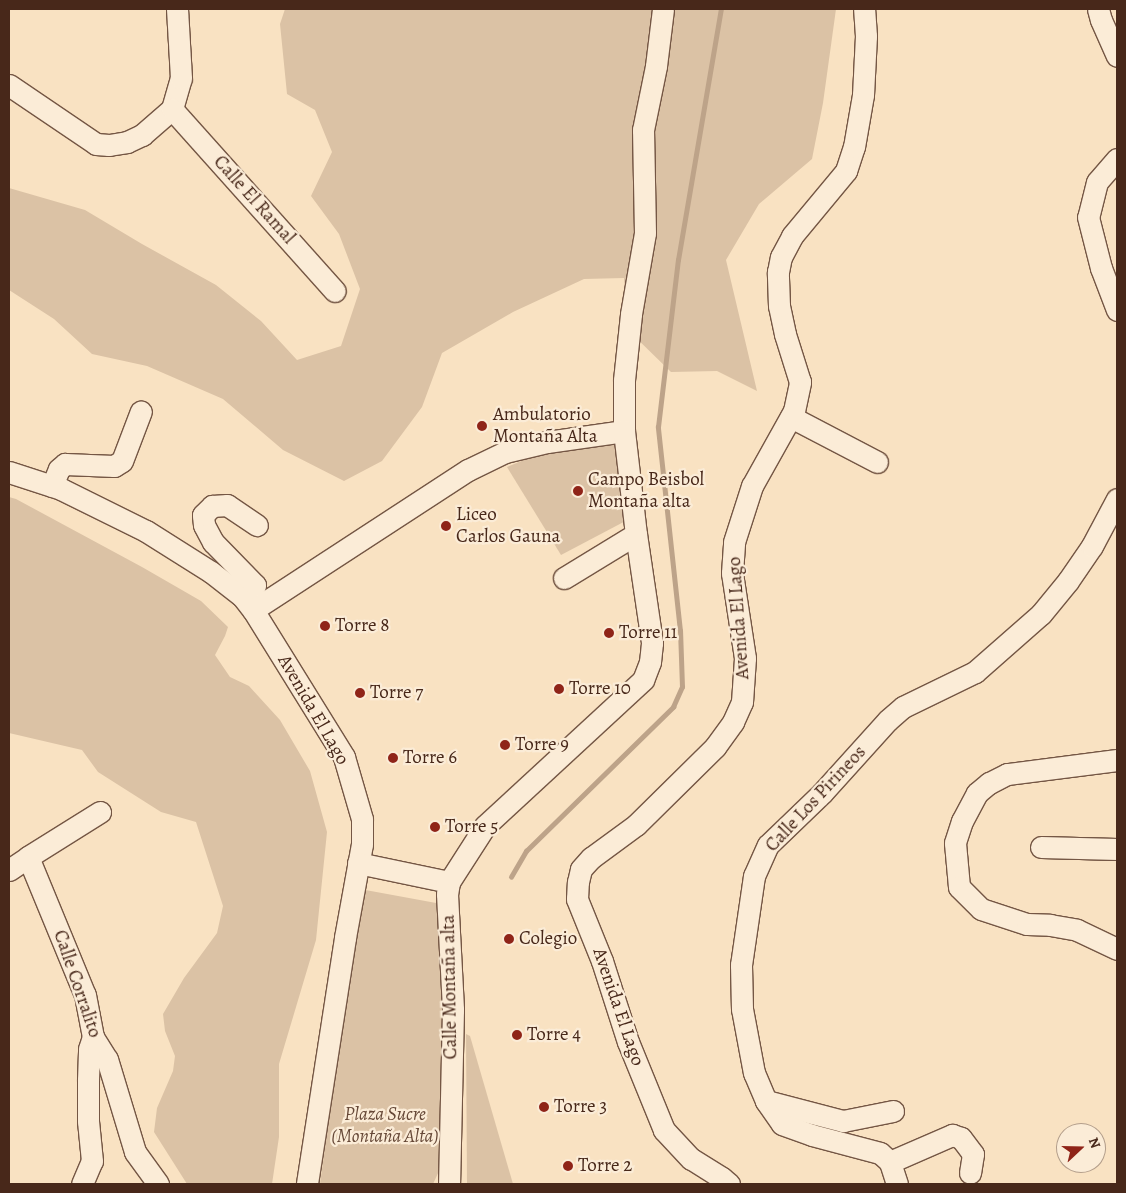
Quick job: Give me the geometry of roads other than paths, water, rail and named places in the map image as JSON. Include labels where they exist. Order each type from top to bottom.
[{"type":"street","points":[[9,85],[21,91],[54,117],[96,144],[109,145],[127,142],[142,135],[172,109],[181,78],[177,9]]},
{"type":"street","points":[[358,863],[449,882],[485,826],[643,680],[650,662],[652,643],[636,534],[624,431],[624,380],[631,314],[645,233],[643,130],[656,66],[663,9]]},
{"type":"street","name":"Avenida El Lago","points":[[729,1184],[691,1159],[664,1130],[628,1042],[602,961],[578,898],[578,882],[581,869],[592,858],[636,825],[715,747],[733,722],[742,702],[745,658],[732,573],[734,542],[752,486],[791,417],[800,382],[784,334],[779,306],[778,272],[781,256],[792,236],[846,171],[863,95],[866,36],[864,9]]},
{"type":"street","points":[[1098,9],[1100,20],[1117,56]]},
{"type":"street","name":"Calle El Ramal","points":[[172,109],[336,291]]},
{"type":"street","points":[[1117,160],[1097,182],[1088,217],[1101,268],[1117,310]]},
{"type":"street","points":[[52,486],[59,469],[64,464],[114,466],[122,461],[141,411]]},
{"type":"street","points":[[791,417],[877,462]]},
{"type":"street","points":[[248,603],[476,466],[505,452],[530,446],[624,431]]},
{"type":"street","name":"Avenida El Lago","points":[[9,472],[52,486],[146,531],[211,572],[248,603],[344,757],[362,819],[362,844],[344,938],[307,1184]]},
{"type":"street","name":"Calle Los Pirineos","points":[[890,1162],[880,1153],[818,1137],[782,1124],[766,1101],[754,1073],[742,1009],[741,965],[754,876],[768,845],[822,792],[888,720],[903,707],[975,672],[1041,614],[1068,581],[1092,546],[1117,499]]},
{"type":"street","points":[[248,603],[255,585],[213,542],[204,525],[204,515],[212,506],[228,505],[257,525]]},
{"type":"street","points":[[564,578],[636,534]]},
{"type":"street","points":[[1117,760],[1007,774],[978,793],[962,821],[955,843],[960,887],[981,909],[1027,924],[1050,925],[1077,930],[1117,949]]},
{"type":"street","points":[[9,870],[100,812]]},
{"type":"street","points":[[1041,847],[1117,849]]},
{"type":"street","name":"Calle Corralito","points":[[28,858],[85,995],[93,1037],[108,1059],[136,1152],[158,1184]]},
{"type":"street","name":"Calle Montaña alta","points":[[449,882],[447,894],[453,1010],[449,1184]]},
{"type":"street","points":[[82,1184],[92,1161],[88,1121],[88,1080],[89,1049],[93,1037]]},
{"type":"street","points":[[766,1101],[843,1121],[893,1111]]},
{"type":"street","points":[[897,1184],[890,1162],[952,1135],[961,1138],[972,1154],[970,1173]]},
{"type":"waterway","points":[[511,877],[526,851],[673,707],[682,687],[680,631],[658,427],[678,260],[721,9]]},
{"type":"place","name":"Ambulatorio Montaña Alta","points":[[482,426]]},
{"type":"place","name":"Campo Beisbol Montaña alta","points":[[578,491]]},
{"type":"place","name":"Liceo Carlos Gauna","points":[[446,526]]},
{"type":"place","name":"Torre 8","points":[[325,626]]},
{"type":"place","name":"Torre 11","points":[[609,633]]},
{"type":"place","name":"Torre 10","points":[[559,689]]},
{"type":"place","name":"Torre 7","points":[[360,693]]},
{"type":"place","name":"Torre 9","points":[[505,745]]},
{"type":"place","name":"Torre 6","points":[[393,758]]},
{"type":"place","name":"Torre 5","points":[[435,827]]},
{"type":"place","name":"Colegio","points":[[509,939]]},
{"type":"place","name":"Torre 4","points":[[517,1035]]},
{"type":"place","name":"Torre 3","points":[[544,1107]]},
{"type":"place","name":"Torre 2","points":[[568,1166]]},
{"type":"park label","name":"Plaza Sucre (Montaña Alta)","points":[[385,1126]]}]
